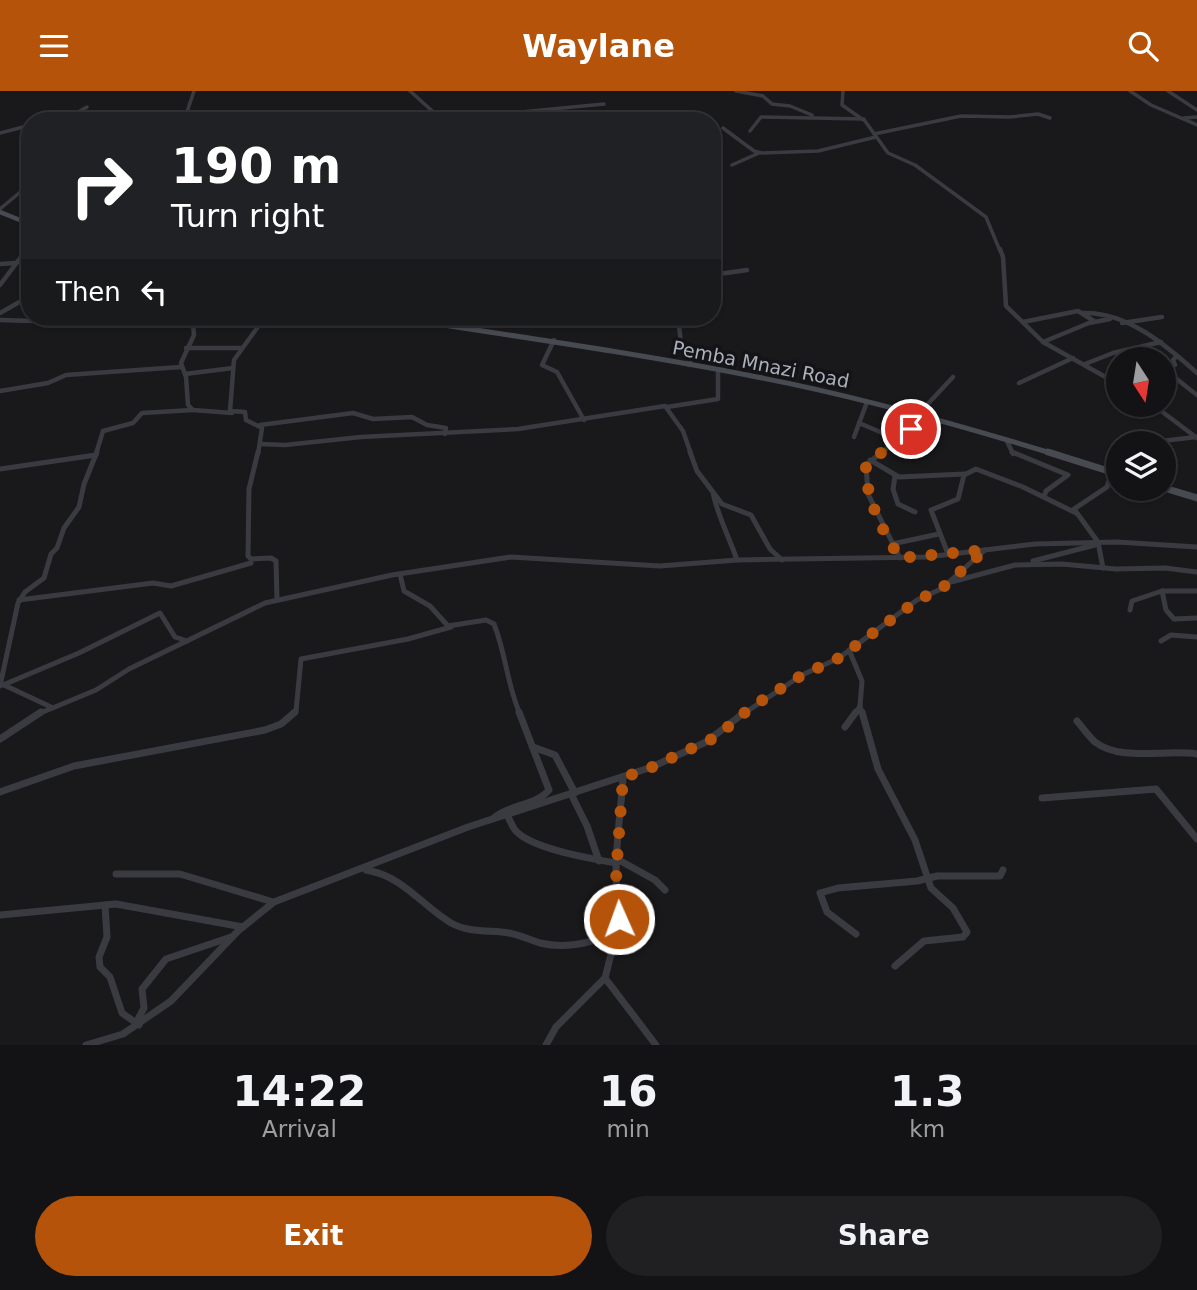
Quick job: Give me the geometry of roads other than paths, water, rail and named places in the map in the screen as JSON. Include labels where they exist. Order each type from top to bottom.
[{"type":"main road","points":[[0,211],[21,220]]},
{"type":"main road","name":"Pemba Mnazi Road","points":[[452,326],[718,370],[867,402],[1106,470]]},
{"type":"main road","points":[[1176,492],[1197,498]]},
{"type":"street","points":[[187,112],[194,91]]},
{"type":"street","points":[[410,91],[433,112]]},
{"type":"street","points":[[736,91],[765,97],[772,104],[796,108],[815,116]]},
{"type":"street","points":[[843,91],[842,105],[864,119],[888,153],[915,165],[986,217],[1003,257],[1005,304],[1043,342],[1106,374]]},
{"type":"street","points":[[1130,91],[1151,105],[1197,125]]},
{"type":"street","points":[[1168,91],[1197,110]]},
{"type":"street","points":[[521,112],[604,104]]},
{"type":"street","points":[[79,112],[88,107]]},
{"type":"street","points":[[732,165],[759,153],[818,151],[961,116],[1010,117],[1038,114],[1050,118]]},
{"type":"street","points":[[750,131],[759,117],[864,119]]},
{"type":"street","points":[[1181,118],[1197,117]]},
{"type":"street","points":[[0,133],[21,127]]},
{"type":"street","points":[[723,128],[759,153]]},
{"type":"street","points":[[0,211],[21,192]]},
{"type":"street","points":[[0,285],[21,257]]},
{"type":"street","points":[[0,264],[21,262]]},
{"type":"street","points":[[721,274],[747,270]]},
{"type":"street","points":[[0,313],[21,300]]},
{"type":"street","points":[[1023,322],[1078,311],[1094,321]]},
{"type":"street","points":[[1082,313],[1093,311],[1115,318],[1161,342],[1197,373]]},
{"type":"street","points":[[1122,323],[1162,317]]},
{"type":"street","points":[[1043,342],[1094,321],[1115,318]]},
{"type":"street","points":[[0,320],[21,321]]},
{"type":"street","points":[[181,367],[186,348],[194,335],[193,326]]},
{"type":"street","points":[[235,412],[230,411],[233,368],[241,348],[258,326]]},
{"type":"street","points":[[679,326],[682,352],[690,361],[689,365]]},
{"type":"street","points":[[554,341],[542,365],[557,372],[579,417],[584,420]]},
{"type":"street","points":[[1085,364],[1113,353],[1161,342]]},
{"type":"street","points":[[186,348],[241,348]]},
{"type":"street","points":[[1019,383],[1073,358]]},
{"type":"street","points":[[181,367],[186,374],[186,400],[193,410]]},
{"type":"street","points":[[0,391],[48,383],[69,375],[181,367]]},
{"type":"street","points":[[186,374],[233,368]]},
{"type":"street","points":[[261,444],[285,445],[584,420],[718,399],[718,370]]},
{"type":"street","points":[[900,558],[868,494],[866,465],[911,429],[953,377]]},
{"type":"street","points":[[1176,378],[1197,395]]},
{"type":"street","points":[[854,437],[867,402]]},
{"type":"street","points":[[667,407],[691,446],[690,454],[697,471],[713,492],[726,506],[751,515],[770,549],[785,561]]},
{"type":"street","points":[[1,685],[19,600],[24,593],[44,579],[51,554],[57,548],[64,527],[79,507],[84,484],[103,431],[133,423],[149,411],[193,410],[245,412],[248,422],[260,425],[353,414],[373,419],[413,418],[426,425],[446,428],[445,433]]},
{"type":"street","points":[[1170,417],[1196,436]]},
{"type":"street","points":[[859,423],[899,440]]},
{"type":"street","points":[[260,425],[261,444],[249,489],[248,556],[251,559],[271,558],[276,561],[277,600]]},
{"type":"street","points":[[1176,439],[1196,436]]},
{"type":"street","points":[[1007,441],[1013,454],[1068,475],[1046,491],[1044,497]]},
{"type":"street","points":[[0,469],[96,455]]},
{"type":"street","points":[[870,460],[895,476],[914,478],[983,470],[1044,497],[1076,513],[1098,543],[1103,568]]},
{"type":"street","points":[[948,554],[931,510],[958,500],[962,494],[965,474]]},
{"type":"street","points":[[895,476],[893,489],[898,504],[915,512]]},
{"type":"street","points":[[1076,513],[1076,506],[1106,488]]},
{"type":"street","points":[[713,492],[715,506],[723,519],[737,561]]},
{"type":"street","points":[[892,544],[939,534]]},
{"type":"street","points":[[948,583],[1098,543]]},
{"type":"street","points":[[0,739],[51,707],[96,690],[129,669],[265,603],[400,574],[511,557],[640,566],[900,558],[1035,544],[1098,543],[1197,547]]},
{"type":"street","points":[[93,1044],[123,1034],[171,1001],[233,936],[274,902],[492,819],[623,778],[706,742],[750,708],[849,650],[918,600],[948,583],[985,550]]},
{"type":"street","points":[[19,600],[153,583],[171,586],[251,563]]},
{"type":"street","points":[[1024,564],[1165,568],[1197,572]]},
{"type":"street","points":[[400,574],[408,595],[430,606],[451,627]]},
{"type":"street","points":[[1130,610],[1135,600],[1162,591],[1197,591]]},
{"type":"street","points":[[1162,591],[1166,610],[1174,619],[1197,618]]},
{"type":"street","points":[[1,685],[79,653],[160,613],[175,637],[187,641]]},
{"type":"street","points":[[0,792],[74,766],[265,730],[281,724],[296,711],[301,659],[396,642],[486,620],[494,624],[504,649],[510,692],[549,790],[547,795],[538,800],[506,809],[492,819]]},
{"type":"street","points":[[1161,641],[1171,635],[1197,637]]},
{"type":"street","points":[[849,650],[862,681],[860,706],[878,769],[901,807],[915,840],[926,878],[937,895],[953,908],[967,932],[963,937],[949,940],[924,941],[895,967]]},
{"type":"street","points":[[1,685],[51,707]]},
{"type":"street","points":[[845,727],[860,706]]},
{"type":"street","points":[[1077,721],[1095,742],[1113,749],[1197,754]]},
{"type":"street","points":[[533,747],[552,752],[558,758],[599,861]]},
{"type":"street","points":[[547,1045],[556,1027],[605,978],[620,903],[617,861],[623,778]]},
{"type":"street","points":[[1042,798],[1156,789],[1197,839]]},
{"type":"street","points":[[507,814],[517,832],[534,841],[599,861],[617,861],[654,877],[665,890]]},
{"type":"street","points":[[856,934],[830,915],[821,903],[820,893],[948,875],[995,877],[1003,874],[1003,870]]},
{"type":"street","points":[[358,871],[378,872],[402,883],[456,925],[513,933],[554,945],[603,938],[617,928]]},
{"type":"street","points":[[116,874],[180,874],[274,902]]},
{"type":"street","points":[[0,915],[105,905],[164,911],[243,927]]},
{"type":"street","points":[[105,905],[107,937],[99,957],[100,967],[110,977],[122,1013],[138,1024]]},
{"type":"street","points":[[138,1024],[143,1013],[142,989],[166,959],[233,936]]},
{"type":"street","points":[[605,978],[656,1045]]}]
